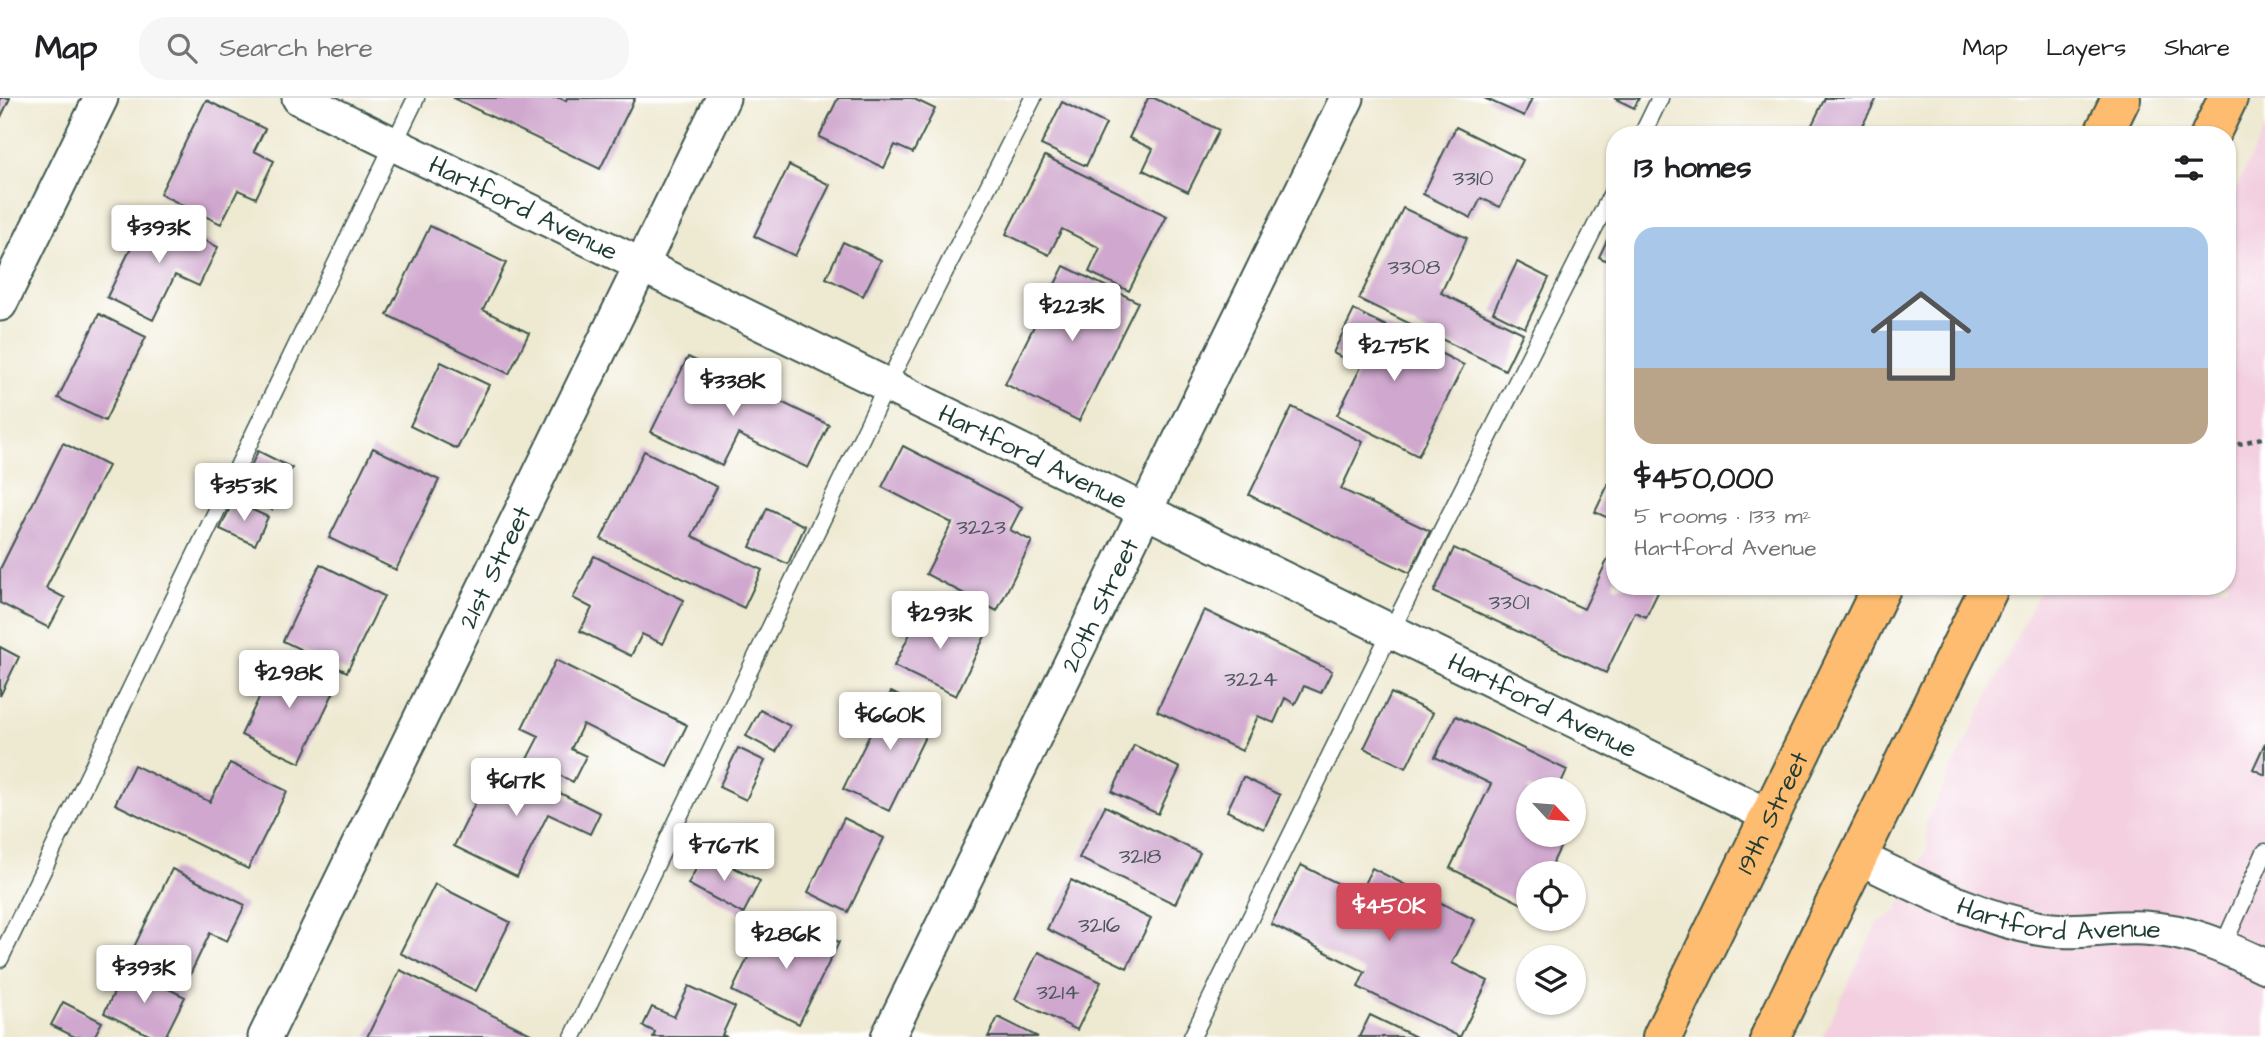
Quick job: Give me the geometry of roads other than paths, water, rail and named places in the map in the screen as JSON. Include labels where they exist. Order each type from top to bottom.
[{"type":"main road","points":[[2107,126],[2121,98]]},
{"type":"main road","points":[[2214,126],[2228,98]]},
{"type":"main road","name":"19th Street","points":[[1662,1037],[1878,595]]},
{"type":"main road","points":[[1770,1037],[1986,595]]},
{"type":"street","points":[[0,304],[101,98]]},
{"type":"street","name":"Hartford Avenue","points":[[299,98],[1770,816]]},
{"type":"street","name":"21st Street","points":[[265,1037],[723,98]]},
{"type":"street","name":"20th Street","points":[[888,1037],[1347,98]]},
{"type":"street","name":"Hartford Avenue","points":[[1858,858],[1955,903],[1997,919],[2040,929],[2142,928],[2186,932],[2265,966]]},
{"type":"lane","points":[[0,958],[416,98]]},
{"type":"lane","points":[[573,1037],[887,385],[1033,98]]},
{"type":"lane","points":[[1646,126],[1660,98]]},
{"type":"lane","points":[[1192,1037],[1391,631],[1606,205]]},
{"type":"lane","points":[[2223,946],[2265,852]]}]
